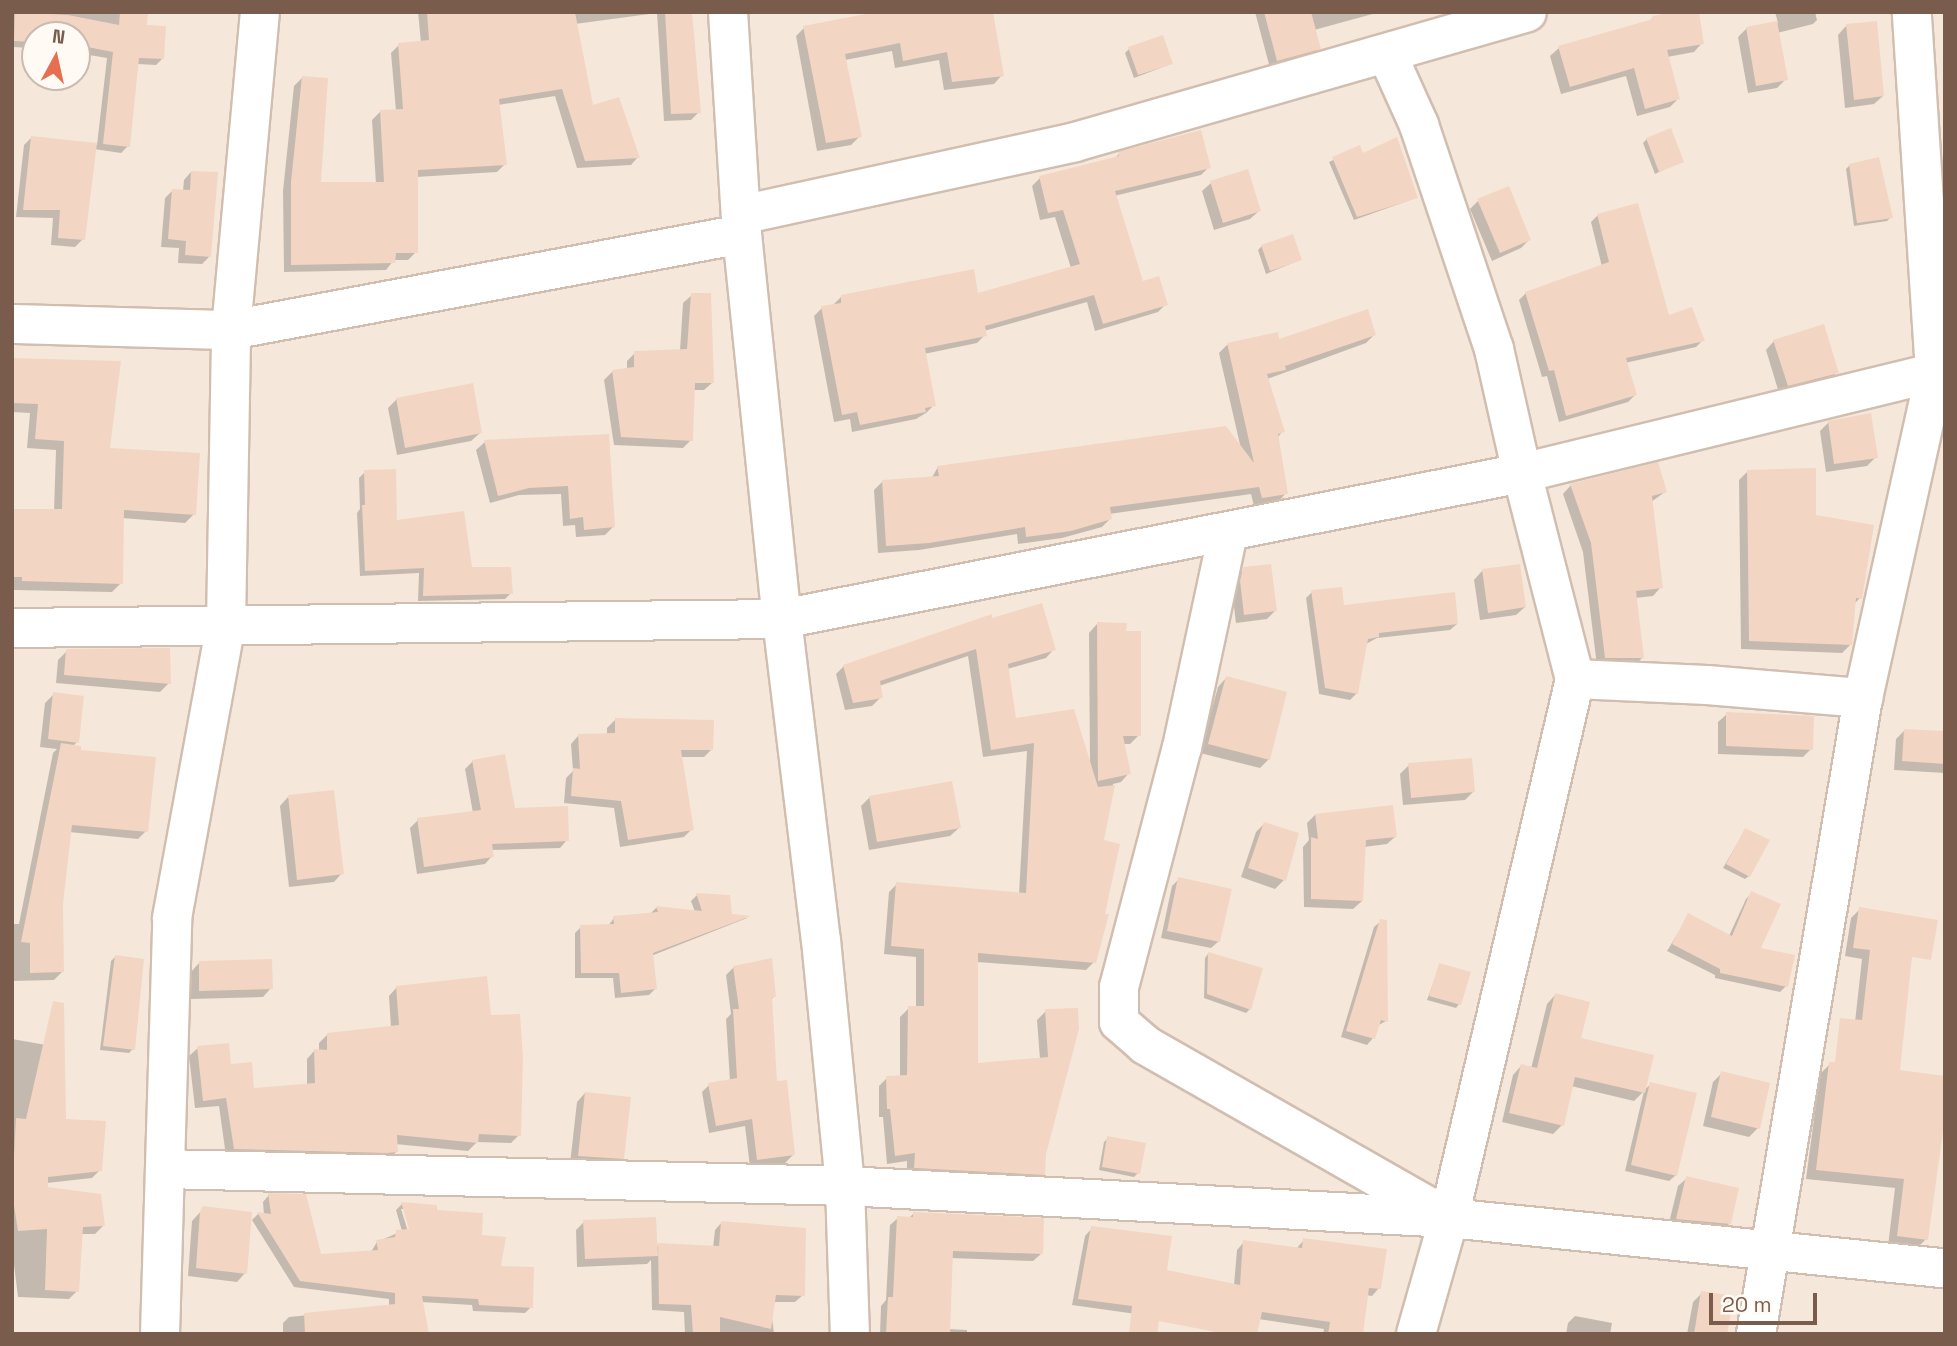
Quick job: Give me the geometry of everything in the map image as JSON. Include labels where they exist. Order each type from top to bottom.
[{"type":"street","points":[[160,1334],[172,918],[226,625],[231,330],[260,12]]},
{"type":"street","points":[[727,12],[742,224],[782,619],[821,940],[845,1185],[850,1334]]},
{"type":"street","points":[[12,324],[231,330],[742,224],[1075,142],[1527,12]]},
{"type":"street","points":[[1756,1334],[1863,698],[1935,372],[1912,12]]},
{"type":"street","points":[[1387,54],[1419,125],[1494,349],[1522,473],[1576,679],[1449,1218],[1416,1334]]},
{"type":"street","points":[[12,628],[782,619],[1522,473],[1935,372]]},
{"type":"street","points":[[1228,533],[1185,735],[1119,987],[1119,1022],[1145,1045],[1449,1218]]},
{"type":"street","points":[[1576,679],[1707,685],[1863,698]]},
{"type":"street","points":[[165,1169],[845,1185],[1449,1218],[1945,1268]]},
{"type":"shaded area","points":[[12,12],[1945,12],[1945,1334],[12,1334]]},
{"type":"building","points":[[15,12],[68,15],[119,25],[120,12],[148,12],[147,25],[166,26],[164,59],[139,58],[130,147],[103,144],[113,52],[91,48],[91,21],[21,21],[21,41],[14,41]]},
{"type":"building","points":[[427,12],[575,12],[593,105],[619,97],[640,158],[585,161],[562,89],[499,99],[507,165],[418,170],[418,253],[396,253],[395,263],[291,265],[291,182],[302,76],[328,78],[321,182],[384,182],[380,110],[403,109],[398,43],[429,40]]},
{"type":"building","points":[[665,12],[692,12],[701,113],[671,114]]},
{"type":"building","points":[[876,12],[993,12],[1004,76],[952,82],[947,52],[903,61],[900,43],[845,54],[862,137],[826,143],[803,26]]},
{"type":"building","points":[[1264,12],[1311,12],[1321,49],[1277,61]]},
{"type":"building","points":[[1674,12],[1699,12],[1704,44],[1667,50],[1680,99],[1645,109],[1634,68],[1570,87],[1558,46],[1653,19],[1652,16]]},
{"type":"building","points":[[1777,21],[1788,80],[1756,86],[1746,27]]},
{"type":"building","points":[[1877,21],[1884,96],[1854,100],[1846,24]]},
{"type":"building","points":[[1163,35],[1173,64],[1138,75],[1128,47]]},
{"type":"building","points":[[1671,128],[1684,162],[1659,172],[1646,138]]},
{"type":"building","points":[[1201,130],[1211,168],[1115,191],[1143,281],[1159,276],[1168,305],[1103,324],[1094,295],[985,326],[987,336],[925,348],[936,406],[925,408],[926,412],[860,425],[857,412],[842,415],[821,306],[841,303],[841,295],[974,269],[978,293],[1080,264],[1063,210],[1048,213],[1039,176],[1119,156],[1118,152]]},
{"type":"building","points":[[31,136],[97,143],[85,240],[58,238],[60,210],[23,210]]},
{"type":"building","points":[[1397,137],[1418,198],[1357,217],[1332,157],[1360,145],[1363,153]]},
{"type":"building","points":[[1879,157],[1893,218],[1857,223],[1849,164]]},
{"type":"building","points":[[1248,169],[1261,211],[1223,223],[1210,181]]},
{"type":"building","points":[[191,171],[218,172],[211,257],[185,255],[186,241],[168,239],[172,189],[190,190]]},
{"type":"building","points":[[1509,186],[1531,240],[1500,253],[1477,199]]},
{"type":"building","points":[[1638,203],[1669,315],[1692,307],[1705,341],[1626,358],[1637,395],[1566,416],[1554,370],[1549,371],[1525,292],[1609,262],[1597,214]]},
{"type":"building","points":[[1293,234],[1302,260],[1270,271],[1261,245]]},
{"type":"building","points":[[691,293],[711,293],[714,383],[695,383],[693,441],[621,437],[612,370],[634,367],[634,351],[687,349]]},
{"type":"building","points":[[1368,309],[1376,335],[1285,366],[1286,370],[1267,374],[1285,432],[1278,434],[1288,494],[1262,498],[1259,487],[1110,507],[1112,519],[1071,531],[1026,537],[1025,527],[929,543],[886,546],[882,480],[939,476],[937,466],[1226,426],[1254,463],[1227,343],[1278,332],[1279,339]]},
{"type":"building","points":[[1824,324],[1839,373],[1788,386],[1773,340]]},
{"type":"building","points":[[12,358],[121,361],[110,448],[200,453],[196,515],[124,510],[123,584],[22,581],[22,577],[12,577],[12,509],[62,509],[64,441],[35,439],[38,404],[12,403]]},
{"type":"building","points":[[473,383],[482,433],[405,448],[396,398]]},
{"type":"building","points":[[1871,413],[1878,458],[1834,464],[1828,421]]},
{"type":"building","points":[[609,434],[615,527],[584,530],[583,517],[570,519],[568,486],[529,488],[498,496],[484,440]]},
{"type":"building","points":[[1658,462],[1667,492],[1652,496],[1663,588],[1636,591],[1644,658],[1605,658],[1591,543],[1570,484]]},
{"type":"building","points":[[1816,468],[1816,515],[1874,525],[1862,599],[1856,598],[1852,645],[1749,641],[1747,470]]},
{"type":"building","points":[[396,469],[397,520],[464,511],[472,567],[511,567],[513,594],[423,596],[424,568],[365,571],[362,505],[365,505],[364,470]]},
{"type":"building","points":[[1271,564],[1277,611],[1244,615],[1240,581],[1243,567]]},
{"type":"building","points":[[1520,564],[1526,607],[1488,613],[1482,569]]},
{"type":"building","points":[[1342,587],[1344,605],[1455,592],[1458,624],[1379,633],[1379,637],[1368,639],[1358,694],[1325,688],[1311,590]]},
{"type":"building","points":[[1042,603],[1056,650],[1008,664],[1016,718],[1074,709],[1098,787],[1115,785],[1104,840],[1120,844],[1105,914],[1109,914],[1096,963],[978,953],[978,1063],[1048,1057],[1045,1009],[1078,1008],[1079,1029],[1046,1154],[1045,1175],[914,1168],[915,1153],[895,1156],[890,1109],[887,1109],[886,1076],[907,1075],[908,1006],[924,1006],[924,949],[891,946],[896,882],[1026,893],[1034,743],[991,750],[976,649],[880,681],[883,698],[853,703],[843,665],[992,614],[992,618]]},
{"type":"building","points":[[1097,622],[1127,623],[1126,631],[1141,631],[1141,736],[1123,736],[1131,774],[1098,781]]},
{"type":"building","points":[[170,648],[171,684],[64,675],[66,649]]},
{"type":"building","points":[[1226,676],[1287,692],[1270,760],[1208,744]]},
{"type":"building","points":[[53,692],[84,696],[79,743],[48,739]]},
{"type":"building","points":[[1726,712],[1814,716],[1813,750],[1726,746]]},
{"type":"building","points":[[615,718],[714,720],[713,750],[681,750],[694,830],[628,840],[621,801],[571,796],[573,768],[580,769],[578,734],[615,733]]},
{"type":"building","points":[[1904,729],[1945,731],[1945,764],[1902,761]]},
{"type":"building","points":[[61,743],[81,746],[81,750],[156,757],[148,832],[72,825],[63,904],[64,972],[30,973],[30,943],[21,942]]},
{"type":"building","points":[[505,754],[515,808],[568,806],[569,841],[492,844],[494,857],[424,867],[417,818],[481,810],[472,760]]},
{"type":"building","points":[[1472,758],[1475,792],[1411,798],[1408,763]]},
{"type":"building","points":[[952,781],[961,828],[877,842],[869,796]]},
{"type":"building","points":[[334,790],[344,874],[297,880],[288,795]]},
{"type":"building","points":[[1393,805],[1397,837],[1366,840],[1363,901],[1311,899],[1311,837],[1318,839],[1315,814]]},
{"type":"building","points":[[1264,822],[1299,833],[1286,881],[1248,868]]},
{"type":"building","points":[[1745,828],[1770,840],[1750,877],[1726,864]]},
{"type":"building","points":[[1178,877],[1232,889],[1220,942],[1167,931]]},
{"type":"building","points":[[1751,891],[1781,904],[1761,948],[1795,955],[1788,987],[1720,973],[1720,969],[1672,944],[1688,913],[1732,936]]},
{"type":"building","points":[[696,893],[730,895],[732,914],[751,916],[653,953],[657,989],[621,993],[619,973],[581,973],[580,925],[614,924],[613,916],[658,912],[656,906],[702,911]]},
{"type":"building","points":[[1859,907],[1938,920],[1931,960],[1912,957],[1900,1070],[1945,1076],[1945,1117],[1928,1240],[1897,1236],[1904,1179],[1816,1170],[1829,1062],[1835,1062],[1840,1018],[1862,1020],[1870,950],[1853,948]]},
{"type":"building","points":[[1380,919],[1387,920],[1388,1022],[1381,1020],[1375,1039],[1346,1031]]},
{"type":"building","points":[[1208,952],[1263,968],[1251,1010],[1207,994]]},
{"type":"building","points":[[115,955],[144,959],[135,1050],[103,1046]]},
{"type":"building","points":[[772,958],[776,997],[772,997],[777,1081],[787,1080],[795,1155],[757,1160],[752,1119],[716,1126],[708,1083],[737,1078],[733,1009],[739,1009],[733,966]]},
{"type":"building","points":[[272,959],[273,989],[199,991],[199,961]]},
{"type":"building","points":[[1439,963],[1471,972],[1461,1005],[1429,996]]},
{"type":"building","points":[[487,976],[491,1015],[520,1014],[523,1057],[521,1136],[479,1134],[478,1143],[397,1135],[398,1152],[387,1153],[234,1149],[226,1098],[203,1101],[197,1046],[229,1043],[231,1064],[252,1062],[254,1088],[315,1083],[314,1049],[327,1050],[327,1033],[399,1025],[396,986]]},
{"type":"building","points":[[1555,993],[1590,1002],[1581,1038],[1654,1055],[1645,1093],[1575,1077],[1564,1126],[1509,1113],[1521,1064],[1537,1068]]},
{"type":"building","points":[[53,1001],[64,1003],[66,1119],[106,1121],[102,1171],[48,1177],[48,1187],[101,1194],[105,1226],[83,1227],[79,1292],[45,1290],[47,1229],[18,1231],[12,1193],[16,1118],[26,1119]]},
{"type":"building","points":[[1721,1071],[1770,1083],[1760,1129],[1711,1117]]},
{"type":"building","points":[[1650,1082],[1697,1093],[1677,1176],[1631,1165]]},
{"type":"building","points":[[585,1092],[631,1097],[624,1159],[578,1156]]},
{"type":"building","points":[[1107,1136],[1146,1143],[1140,1174],[1102,1167]]},
{"type":"building","points":[[1686,1176],[1739,1188],[1731,1224],[1676,1219]]},
{"type":"building","points":[[268,1193],[306,1194],[321,1254],[378,1250],[376,1240],[395,1237],[396,1230],[409,1229],[401,1202],[437,1205],[437,1210],[483,1213],[482,1235],[506,1237],[501,1266],[534,1267],[533,1308],[479,1305],[478,1299],[422,1296],[429,1334],[305,1334],[304,1313],[395,1304],[395,1293],[300,1281],[257,1212],[271,1214]]},
{"type":"building","points":[[203,1206],[252,1212],[247,1274],[196,1268],[200,1211]]},
{"type":"building","points":[[913,1212],[1044,1218],[1043,1254],[953,1251],[950,1334],[886,1334],[888,1297],[893,1297],[897,1216],[913,1217]]},
{"type":"building","points":[[656,1217],[658,1256],[585,1259],[583,1220]]},
{"type":"building","points":[[721,1221],[806,1228],[805,1296],[776,1295],[771,1329],[720,1317],[720,1334],[693,1334],[691,1305],[659,1304],[658,1243],[719,1246]]},
{"type":"building","points":[[1091,1226],[1172,1236],[1167,1270],[1240,1285],[1243,1240],[1302,1248],[1303,1238],[1387,1249],[1381,1289],[1369,1288],[1363,1334],[1328,1334],[1330,1322],[1262,1312],[1257,1334],[1226,1334],[1159,1321],[1157,1334],[1129,1334],[1132,1306],[1078,1299]]},
{"type":"building","points":[[1701,1291],[1734,1296],[1727,1334],[1694,1334]]}]
